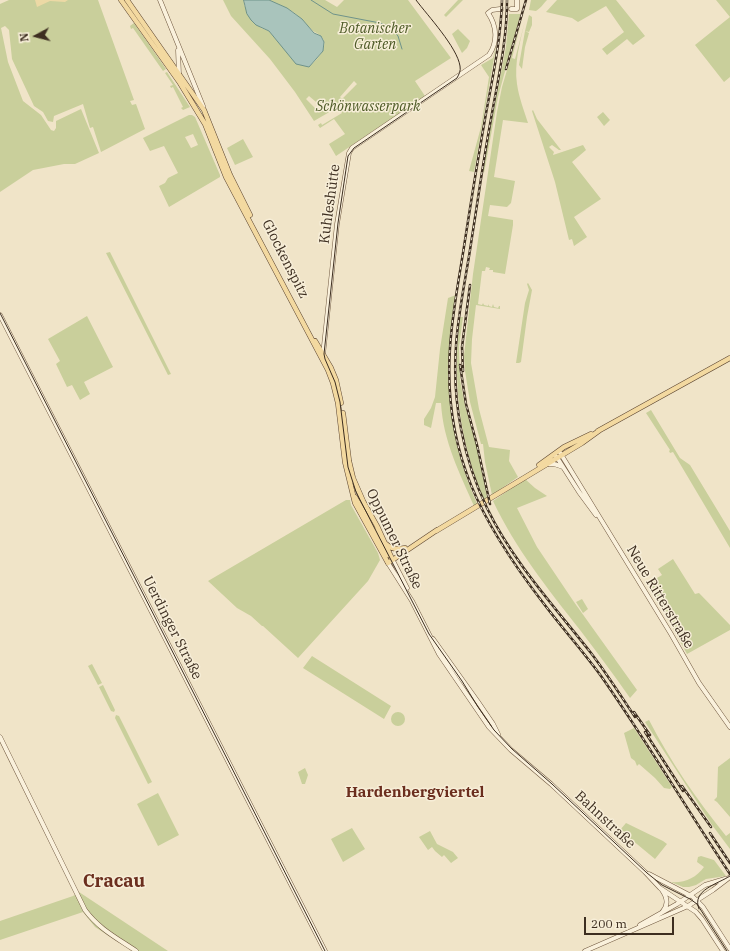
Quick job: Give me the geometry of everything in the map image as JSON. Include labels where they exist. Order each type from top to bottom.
[{"type":"main road","name":"Glockenspitz","points":[[121,0],[180,83],[205,124],[226,177],[322,356],[331,376],[337,397],[345,462],[352,492]]},
{"type":"main road","points":[[126,0],[204,110]]},
{"type":"main road","name":"Glockenspitz","points":[[160,0],[230,175],[319,347],[322,356],[331,368],[338,385],[350,467],[356,486]]},
{"type":"main road","points":[[511,9],[517,9],[517,0]]},
{"type":"main road","name":"Kuhleshütte","points":[[322,356],[337,224],[349,153],[352,148],[489,55],[494,43],[496,30],[488,13],[492,10],[500,9]]},
{"type":"main road","name":"Glockenspitz","points":[[178,46],[180,83]]},
{"type":"main road","name":"Uerdinger Straße","points":[[0,315],[325,951]]},
{"type":"main road","points":[[319,347],[325,334]]},
{"type":"main road","points":[[393,557],[404,548],[494,496],[558,454],[582,443],[600,430],[730,358]]},
{"type":"main road","points":[[530,473],[544,465],[558,454]]},
{"type":"main road","name":"Neue Ritterstraße","points":[[558,454],[564,468],[588,506],[602,523]]},
{"type":"main road","name":"Neue Ritterstraße","points":[[558,454],[592,504],[699,683],[730,727]]},
{"type":"main road","points":[[544,465],[554,464],[564,468]]},
{"type":"main road","name":"Oppumer Straße","points":[[356,486],[393,557],[412,602]]},
{"type":"main road","points":[[352,492],[385,552],[393,557]]},
{"type":"main road","name":"Oppumer Straße","points":[[352,492],[358,510],[412,602],[430,636],[489,718],[500,738],[517,755],[551,784]]},
{"type":"main road","points":[[387,561],[430,536],[437,530]]},
{"type":"main road","points":[[384,542],[393,549],[404,548]]},
{"type":"main road","points":[[0,737],[84,910],[97,925],[136,951]]},
{"type":"main road","name":"Bahnstraße","points":[[551,784],[645,872],[660,888],[688,906],[702,919],[724,951]]},
{"type":"main road","name":"Bahnstraße","points":[[645,872],[697,900],[730,948]]},
{"type":"main road","points":[[635,928],[648,919],[681,902],[706,884],[729,877]]},
{"type":"main road","points":[[585,951],[688,906],[713,890],[729,877]]},
{"type":"main road","points":[[660,888],[667,900],[665,909],[660,913]]},
{"type":"green space","points":[[9,0],[98,0],[134,100],[130,101],[132,105],[136,104],[145,129],[101,152],[93,127],[90,128],[83,104],[54,116],[53,122],[48,121],[43,112],[34,106],[12,59],[9,30],[5,26],[1,28],[8,62],[23,101],[41,115],[51,130],[54,131],[56,128],[56,121],[81,109],[99,153],[75,164],[64,164],[33,170],[0,192],[0,4]]},
{"type":"green space","points":[[223,0],[244,0],[244,5],[261,28],[269,31],[278,41],[309,67],[321,53],[324,40],[302,19],[286,8],[269,0],[325,0],[337,7],[344,0],[408,0],[451,58],[415,81],[425,96],[336,156],[329,144],[345,134],[334,119],[320,128],[318,125],[321,123],[322,125],[342,113],[338,107],[314,121],[295,92],[270,59],[231,16]],"holes":[[[354,81],[357,84],[342,99],[340,97]],[[309,96],[322,107],[318,111],[306,99]]]},
{"type":"green space","points":[[458,0],[463,0],[446,17],[444,15]]},
{"type":"green space","points":[[531,0],[547,0],[536,11],[529,10]]},
{"type":"green space","points":[[557,0],[616,0],[645,36],[633,45],[627,39],[607,55],[602,49],[624,32],[606,6],[578,22],[572,18],[546,12]]},
{"type":"green space","points":[[716,0],[730,0],[730,17]]},
{"type":"green space","points":[[509,14],[520,14],[520,16],[498,97],[484,173],[483,170],[506,47]]},
{"type":"green space","points":[[529,15],[532,17],[532,25],[529,32],[525,31]]},
{"type":"green space","points":[[730,17],[730,77],[724,82],[695,45]]},
{"type":"green space","points":[[522,19],[512,58],[515,59],[521,37],[516,76],[519,94],[528,123],[503,120],[494,177],[515,181],[511,203],[507,207],[490,205],[488,216],[513,220],[513,225],[505,274],[493,272],[493,270],[489,270],[490,268],[486,267],[485,271],[482,271],[478,304],[482,305],[483,303],[484,305],[488,306],[489,304],[489,306],[492,307],[493,304],[494,307],[498,308],[500,306],[500,309],[476,305],[472,339],[471,363],[479,409],[489,447],[510,450],[509,461],[518,477],[492,495],[483,444],[481,444],[470,402],[464,356],[473,274],[502,87]]},
{"type":"green space","points":[[134,23],[166,69],[163,71],[133,28],[131,29],[130,26]]},
{"type":"green space","points":[[458,29],[470,41],[467,48],[462,53],[452,34]]},
{"type":"green space","points":[[525,31],[529,33],[525,47],[522,69],[519,65]]},
{"type":"green space","points":[[497,41],[474,172],[469,171],[481,127],[489,77],[481,65],[493,58]]},
{"type":"green space","points":[[167,72],[190,107],[183,110],[181,108],[183,107],[173,87],[171,88],[170,86],[173,85],[165,73]]},
{"type":"green space","points":[[533,110],[537,119],[561,150],[552,145],[549,147],[554,152],[553,155],[583,145],[586,150],[572,162],[601,199],[574,217],[587,237],[574,246],[572,239],[569,240],[555,182],[532,111]]},
{"type":"green space","points":[[603,112],[610,120],[604,126],[597,117]]},
{"type":"green space","points":[[189,115],[192,115],[195,117],[220,177],[169,207],[159,186],[165,183],[168,178],[178,173],[164,146],[150,151],[143,138]],"holes":[[[193,134],[198,145],[191,148],[185,137]]]},
{"type":"green space","points":[[243,139],[253,157],[235,165],[227,148]]},
{"type":"green space","points":[[110,252],[171,374],[168,375],[106,253]]},
{"type":"green space","points":[[528,283],[532,290],[521,362],[516,363],[525,303],[529,290]]},
{"type":"green space","points":[[456,295],[449,350],[450,402],[459,453],[467,479],[478,506],[475,508],[453,457],[445,431],[441,403],[436,403],[431,428],[424,425],[424,419],[431,408],[435,397],[440,349],[448,298]]},
{"type":"green space","points":[[87,316],[113,367],[84,382],[90,394],[80,400],[72,385],[67,387],[56,364],[60,361],[48,339]]},
{"type":"green space","points":[[460,317],[463,317],[459,347],[460,380],[465,406],[477,446],[487,498],[484,500],[475,477],[469,455],[463,432],[460,410],[457,387],[457,364]]},
{"type":"green space","points":[[651,410],[680,458],[690,465],[730,531],[730,548],[673,452],[670,453],[670,450],[646,413]]},
{"type":"green space","points":[[525,479],[547,496],[517,508],[537,547],[637,690],[630,698],[533,568],[511,535],[493,501]]},
{"type":"green space","points":[[346,500],[350,500],[351,505],[378,553],[380,560],[368,581],[298,658],[251,616],[237,608],[208,581]]},
{"type":"green space","points":[[673,559],[695,594],[699,593],[730,625],[730,630],[687,654],[647,584],[662,575],[658,569]]},
{"type":"green space","points":[[582,599],[588,609],[583,613],[576,602]]},
{"type":"green space","points":[[312,656],[391,706],[384,719],[303,668]]},
{"type":"green space","points":[[92,664],[102,683],[98,685],[88,666]]},
{"type":"green space","points":[[103,685],[115,710],[114,712],[111,711],[99,687]]},
{"type":"green space","points":[[395,712],[401,712],[405,716],[405,722],[401,726],[395,726],[391,722],[391,716]]},
{"type":"green space","points":[[116,715],[119,716],[152,782],[148,784],[115,718]]},
{"type":"green space","points":[[649,720],[694,794],[726,836],[730,833],[730,849],[712,825],[645,722]]},
{"type":"green space","points":[[634,728],[672,787],[670,789],[664,788],[639,764],[637,766],[635,761],[631,758],[624,733]]},
{"type":"green space","points":[[730,758],[730,817],[714,800],[717,797],[718,767]]},
{"type":"green space","points":[[305,768],[308,775],[305,784],[302,784],[298,772]]},
{"type":"green space","points":[[158,793],[179,835],[158,846],[137,804]]},
{"type":"green space","points":[[626,823],[667,844],[655,859],[620,830]]},
{"type":"green space","points":[[352,828],[365,849],[343,862],[331,839]]},
{"type":"green space","points":[[430,831],[437,844],[453,852],[458,858],[451,863],[444,855],[442,857],[432,847],[428,850],[419,837]]},
{"type":"green space","points":[[701,856],[714,860],[726,876],[706,879],[689,887],[683,887],[671,882],[681,882],[694,877],[704,867],[697,862],[698,857]]},
{"type":"green space","points":[[79,892],[168,951],[132,951],[95,927],[83,912],[0,940],[0,921],[73,896]]},
{"type":"sand","points":[[35,0],[68,0],[65,2],[50,1],[37,7]]},
{"type":"water","points":[[244,0],[269,0],[287,8],[302,19],[314,33],[321,36],[324,42],[323,51],[309,67],[296,64],[269,31],[256,25],[251,20],[247,14]]},
{"type":"waterway","points":[[311,0],[333,14],[380,23],[390,27],[398,36],[402,49]]},
{"type":"tunnel","points":[[500,9],[511,9]]},
{"type":"tram line","points":[[416,0],[454,50],[458,58],[460,72],[457,78],[354,148],[348,156],[338,223],[324,354],[335,382],[340,402],[348,467],[356,492],[429,634],[494,730],[512,749],[552,784],[647,873],[662,885],[697,904],[727,951]]},
{"type":"tram line","points":[[0,313],[325,951]]},
{"type":"tram line","points":[[699,909],[698,902],[702,892],[730,876]]},
{"type":"railway","points":[[502,0],[498,45],[455,300],[451,336],[449,386],[453,421],[460,454],[471,485],[485,516],[502,545],[544,604],[601,676],[730,874]]},
{"type":"railway","points":[[507,0],[507,15],[502,60],[485,151],[457,334],[455,367],[461,429],[471,469],[497,528],[535,584],[591,653],[635,717]]},
{"type":"railway","points":[[506,69],[526,0]]},
{"type":"railway","points":[[463,371],[462,347],[470,285]]},
{"type":"railway","points":[[460,365],[466,404],[490,504]]},
{"type":"railway","points":[[634,712],[650,735]]},
{"type":"railway","points":[[645,732],[683,791]]},
{"type":"railway","points":[[682,786],[711,827]]},
{"type":"railway","points":[[710,833],[730,863]]},
{"type":"district","name":"Hardenbergviertel","points":[[415,793]]},
{"type":"district","name":"Cracau","points":[[114,882]]},
{"type":"park label","name":"Botanischer Garten","points":[[375,38]]},
{"type":"park label","name":"Schönwasserpark","points":[[368,107]]}]
